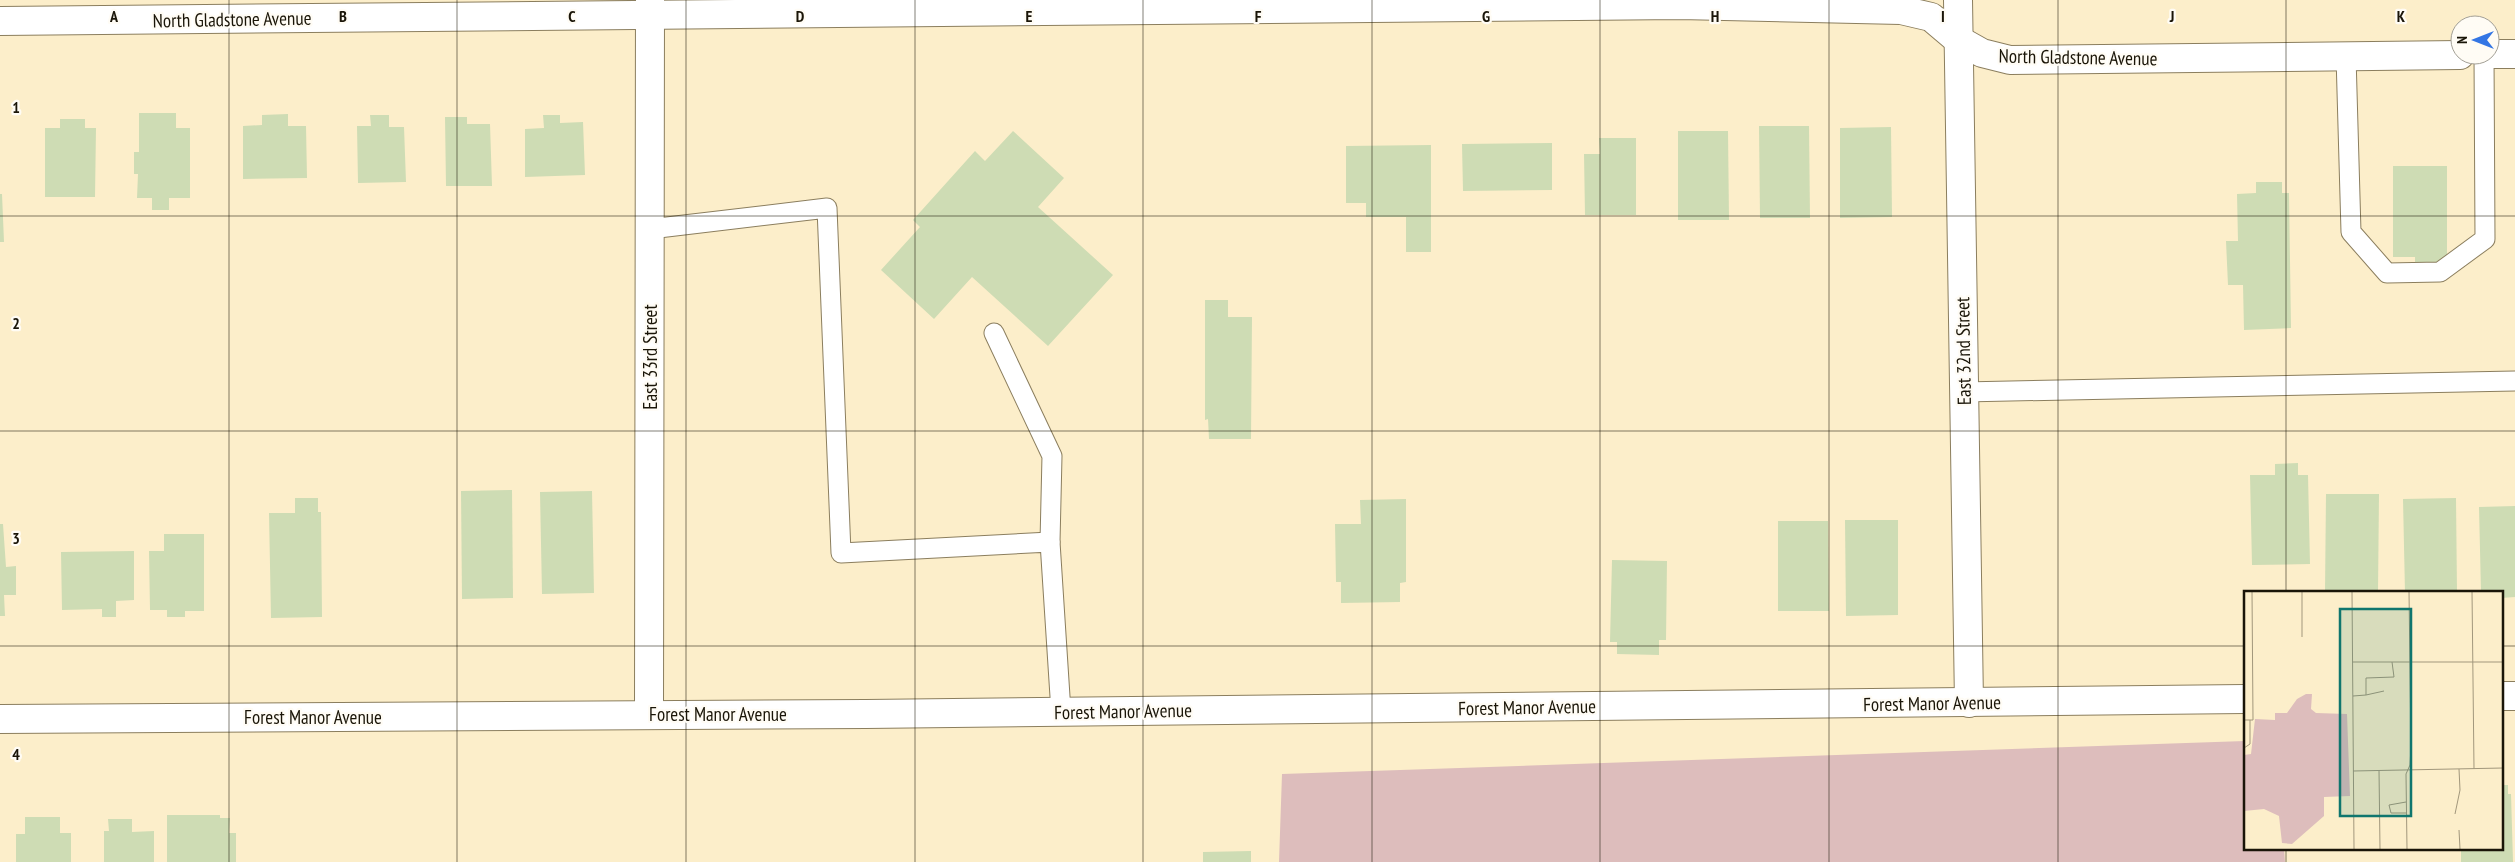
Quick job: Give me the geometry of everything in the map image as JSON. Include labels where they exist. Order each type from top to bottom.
[{"type":"street","name":"East 32nd Street","points":[[1958,0],[1957,39],[1969,703]]},
{"type":"street","name":"North Gladstone Avenue","points":[[0,21],[650,7],[1680,5],[1901,10],[1931,17],[1957,39],[1982,53],[1998,59],[2010,60],[2450,55]]},
{"type":"street","name":"East 33rd Street","points":[[649,714],[650,7]]},
{"type":"street","points":[[2500,54],[2515,54]]},
{"type":"street","points":[[2502,696],[2515,696]]},
{"type":"street","name":"Forest Manor Avenue","points":[[0,720],[1061,712],[2244,699]]},
{"type":"lane","points":[[2346,56],[2351,232],[2386,273],[2440,272],[2485,240],[2484,65]]},
{"type":"lane","points":[[650,229],[827,208],[841,553],[1050,542]]},
{"type":"lane","points":[[994,333],[1052,456],[1050,542],[1061,712]]},
{"type":"lane","points":[[1964,392],[2515,381]]},
{"type":"shaded area","points":[[2244,741],[2244,850],[2284,850],[2285,862],[1279,862],[1282,774]]},
{"type":"building","points":[[139,113],[176,113],[176,128],[190,128],[190,198],[169,198],[169,210],[152,210],[152,198],[137,198],[138,174],[134,174],[134,152],[139,152]]},
{"type":"building","points":[[288,114],[288,126],[306,126],[307,178],[243,179],[243,126],[262,125],[262,115]]},
{"type":"building","points":[[370,115],[389,115],[389,127],[404,127],[406,182],[358,183],[357,126],[371,126]]},
{"type":"building","points":[[543,115],[560,115],[560,123],[583,122],[585,175],[525,177],[525,129],[544,128]]},
{"type":"building","points":[[445,117],[467,117],[467,124],[490,124],[492,186],[446,186]]},
{"type":"building","points":[[60,119],[85,119],[85,128],[96,128],[95,197],[45,197],[45,128],[60,128]]},
{"type":"building","points":[[1759,126],[1809,126],[1810,218],[1760,218]]},
{"type":"building","points":[[1891,127],[1892,217],[1840,218],[1840,128]]},
{"type":"building","points":[[1013,131],[1064,178],[1038,207],[1113,275],[1048,346],[972,277],[934,319],[881,270],[920,227],[913,220],[975,151],[985,161]]},
{"type":"building","points":[[1678,131],[1728,131],[1729,220],[1678,220]]},
{"type":"building","points":[[1599,138],[1636,138],[1636,215],[1585,215],[1584,154],[1600,154]]},
{"type":"building","points":[[1552,143],[1552,190],[1463,191],[1462,144]]},
{"type":"building","points":[[1431,145],[1431,252],[1406,252],[1406,217],[1366,217],[1366,203],[1346,203],[1346,146]]},
{"type":"building","points":[[2393,166],[2447,166],[2447,264],[2415,264],[2415,257],[2393,257]]},
{"type":"building","points":[[2256,182],[2282,182],[2282,193],[2289,193],[2291,328],[2244,330],[2243,285],[2228,285],[2226,241],[2238,241],[2237,194],[2256,193]]},
{"type":"building","points":[[0,194],[2,194],[4,242],[0,242]]},
{"type":"building","points":[[1205,300],[1228,300],[1228,317],[1252,317],[1251,439],[1209,439],[1208,419],[1205,420]]},
{"type":"building","points":[[2298,463],[2298,475],[2308,475],[2310,564],[2252,565],[2250,475],[2275,475],[2275,464]]},
{"type":"building","points":[[512,490],[513,598],[462,599],[461,491]]},
{"type":"building","points":[[592,491],[594,593],[542,594],[540,492]]},
{"type":"building","points":[[2326,494],[2379,494],[2378,591],[2325,591]]},
{"type":"building","points":[[295,498],[318,498],[318,512],[321,512],[322,617],[271,618],[269,513],[295,513]]},
{"type":"building","points":[[2456,498],[2457,591],[2405,591],[2403,499]]},
{"type":"building","points":[[1406,499],[1406,582],[1400,583],[1400,602],[1341,603],[1341,582],[1336,582],[1335,524],[1361,524],[1360,500]]},
{"type":"building","points":[[2515,506],[2515,597],[2502,598],[2502,591],[2481,591],[2479,507]]},
{"type":"building","points":[[1845,520],[1898,520],[1898,615],[1846,616]]},
{"type":"building","points":[[1778,521],[1828,521],[1829,611],[1778,611]]},
{"type":"building","points":[[0,524],[3,524],[6,567],[16,566],[16,595],[4,595],[5,616],[0,616]]},
{"type":"building","points":[[164,534],[204,534],[204,611],[185,611],[185,617],[167,617],[167,610],[150,610],[149,551],[164,551]]},
{"type":"building","points":[[134,551],[134,600],[116,601],[116,617],[102,617],[102,609],[62,610],[61,552]]},
{"type":"building","points":[[1612,560],[1667,561],[1666,640],[1659,640],[1659,655],[1617,654],[1617,642],[1610,642]]},
{"type":"building","points":[[2502,785],[2508,785],[2508,794],[2511,794],[2513,862],[2461,862],[2461,850],[2502,850]]},
{"type":"building","points":[[167,815],[220,815],[220,818],[230,818],[229,833],[236,833],[236,862],[167,862]]},
{"type":"building","points":[[25,817],[60,817],[60,833],[71,833],[71,862],[16,862],[16,834],[25,834]]},
{"type":"building","points":[[108,819],[132,819],[132,832],[154,831],[154,862],[104,862],[104,831],[109,831]]},
{"type":"building","points":[[1251,851],[1251,862],[1203,862],[1203,852]]}]
